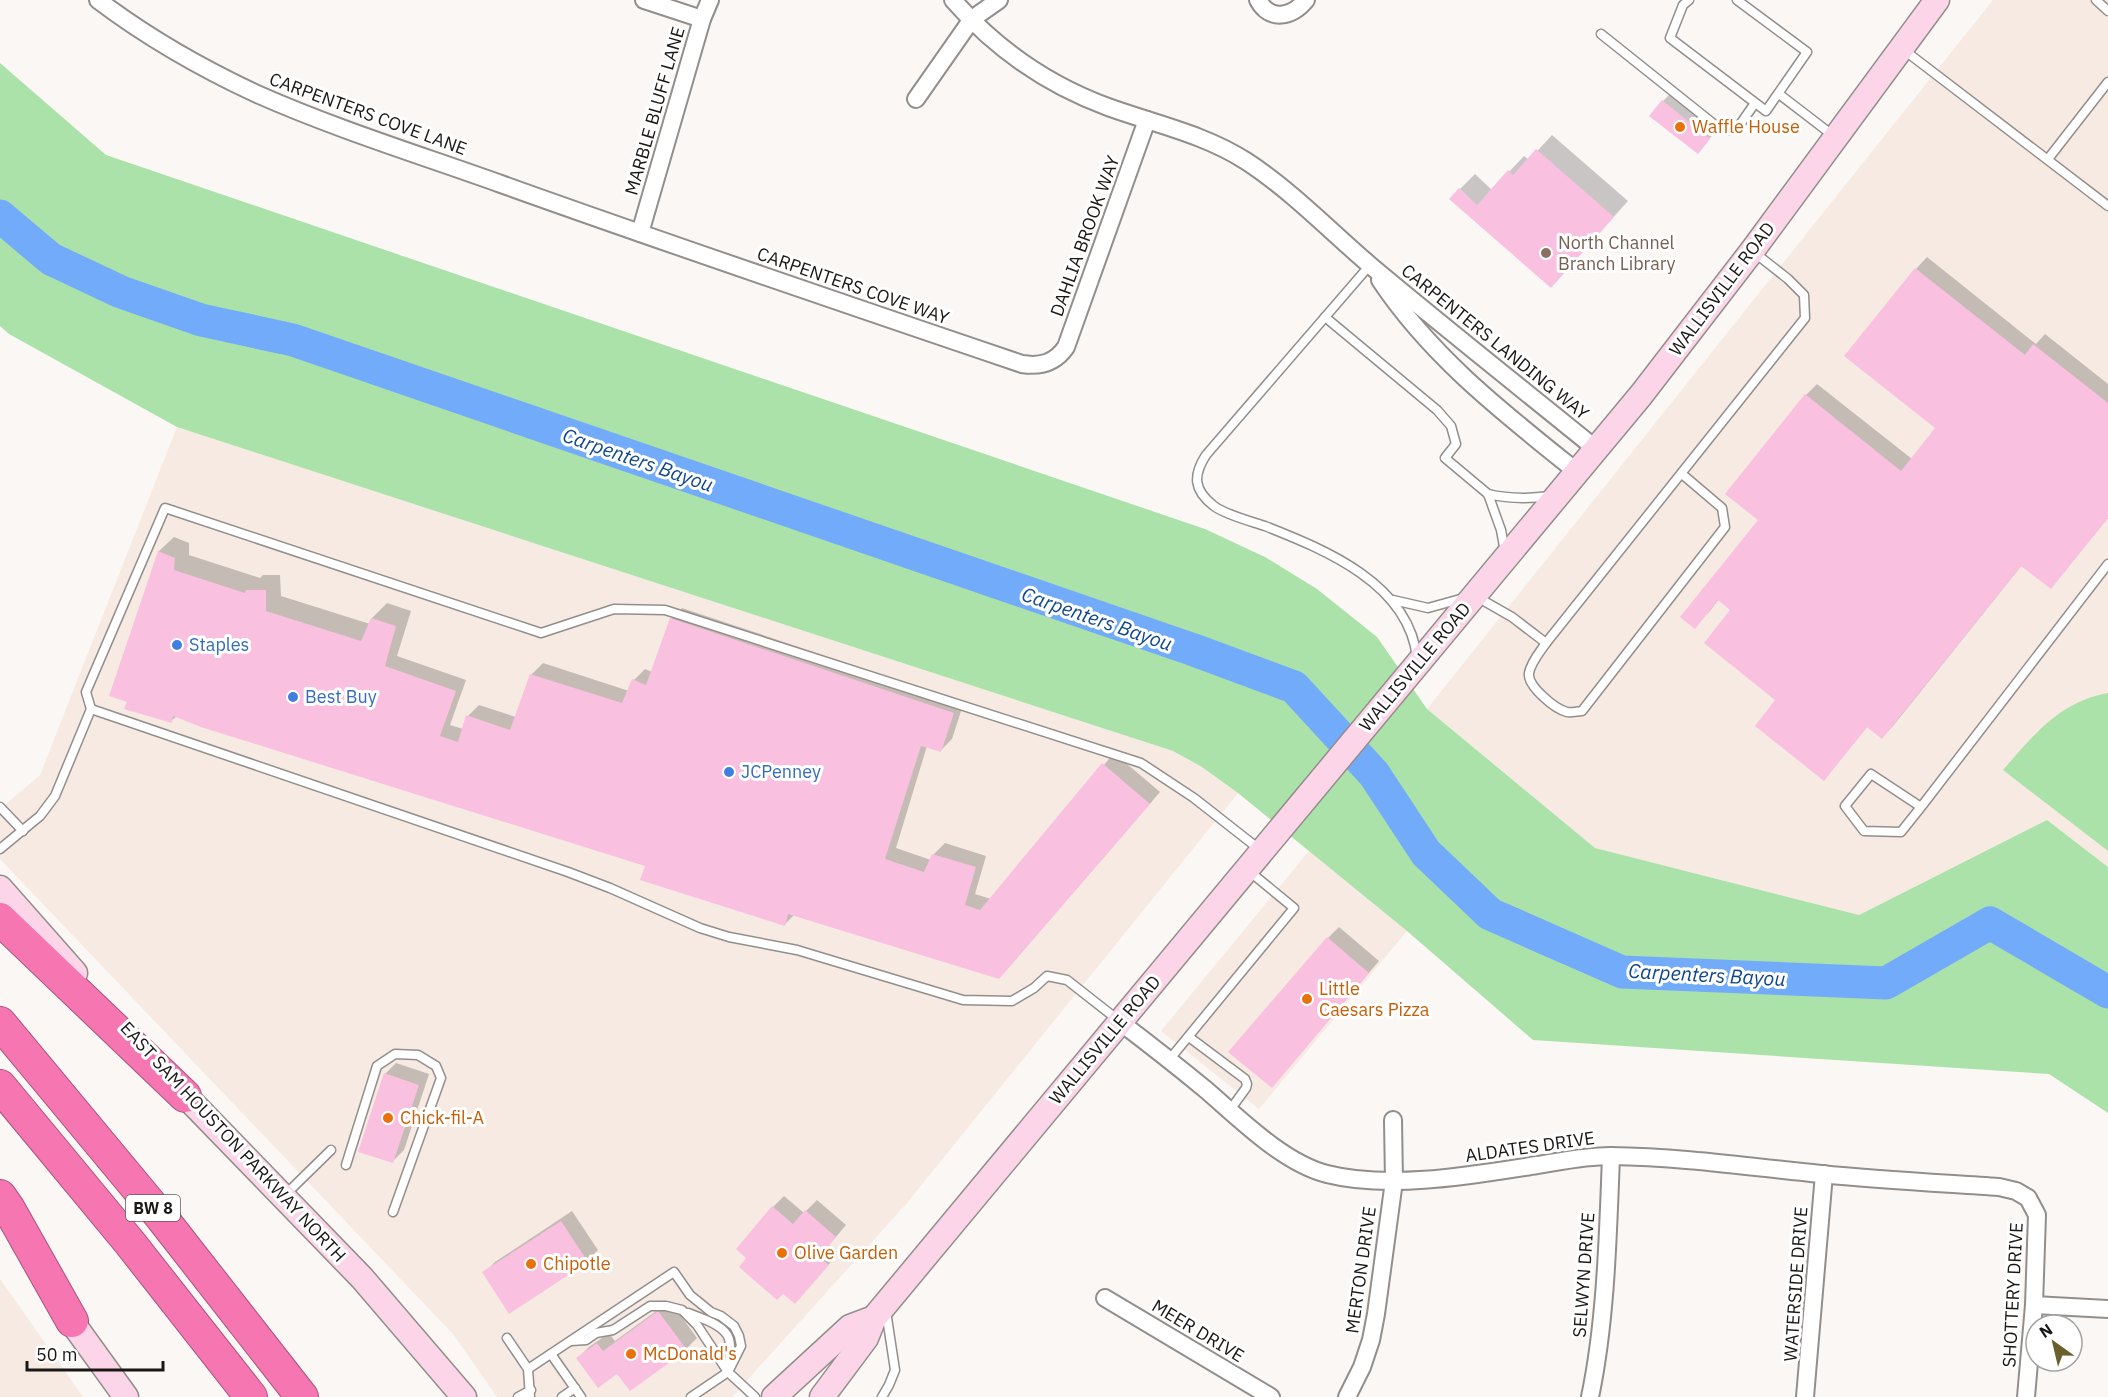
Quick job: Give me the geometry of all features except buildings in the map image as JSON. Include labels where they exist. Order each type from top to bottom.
[{"type":"highway","points":[[0,919],[185,1096]]},
{"type":"highway","name":"BW 8","points":[[0,1023],[162,1218],[302,1397]]},
{"type":"highway","name":"BW 8","points":[[0,1086],[130,1243],[251,1397]]},
{"type":"highway","points":[[0,1196],[72,1321]]},
{"type":"main road","name":"WALLISVILLE ROAD","points":[[822,1397],[866,1338],[880,1311],[1641,394],[1752,251],[1937,0]]},
{"type":"main road","name":"EAST SAM HOUSTON PARKWAY NORTH","points":[[0,888],[185,1096],[362,1278],[464,1397]]},
{"type":"main road","points":[[0,1223],[126,1397]]},
{"type":"main road","name":"WALLISVILLE ROAD","points":[[774,1397],[850,1327],[880,1311]]},
{"type":"street","name":"CARPENTERS COVE LANE","points":[[98,0],[135,28],[257,94],[320,119],[640,233]]},
{"type":"street","points":[[644,0],[702,18]]},
{"type":"street","name":"MARBLE BLUFF LANE","points":[[640,233],[702,18],[710,0]]},
{"type":"street","name":"CARPENTERS LANDING WAY","points":[[953,0],[1013,56],[1052,81],[1090,100],[1213,142],[1247,162],[1289,194],[1370,265],[1596,449]]},
{"type":"street","points":[[916,99],[972,19],[999,0]]},
{"type":"street","points":[[1258,0],[1266,10],[1282,16],[1295,11],[1306,0]]},
{"type":"street","name":"DAHLIA BROOK WAY","points":[[1053,360],[1060,356],[1066,347],[1147,120]]},
{"type":"street","name":"CARPENTERS COVE WAY","points":[[640,233],[1022,364],[1044,365],[1053,360]]},
{"type":"street","name":"CARPENTERS LANDING WAY","points":[[1370,265],[1396,304],[1458,372],[1478,392],[1577,472]]},
{"type":"street","name":"ALDATES DRIVE","points":[[1120,1022],[1275,1147],[1300,1163],[1326,1174],[1394,1181],[1470,1174],[1576,1157],[1611,1156],[1665,1158],[1824,1174],[1999,1187],[2016,1191],[2028,1198]]},
{"type":"street","name":"MERTON DRIVE","points":[[1347,1397],[1362,1367],[1371,1340],[1394,1181],[1393,1120]]},
{"type":"street","name":"SELWYN DRIVE","points":[[1590,1397],[1597,1353],[1608,1235],[1611,1156]]},
{"type":"street","name":"WATERSIDE DRIVE","points":[[1805,1397],[1824,1174]]},
{"type":"street","name":"SHOTTERY DRIVE","points":[[2026,1397],[2034,1305],[2037,1215],[2028,1198]]},
{"type":"street","name":"MEER DRIVE","points":[[1105,1298],[1271,1397]]},
{"type":"street","points":[[2034,1305],[2108,1309]]},
{"type":"lane","points":[[1689,0],[1683,5],[1670,38],[1766,111],[1807,52],[1737,0]]},
{"type":"lane","points":[[2096,0],[2108,11]]},
{"type":"lane","points":[[1601,34],[1715,125],[1728,130],[1739,126],[1755,103]]},
{"type":"lane","points":[[1902,48],[2108,206]]},
{"type":"lane","points":[[2048,159],[2108,82]]},
{"type":"lane","points":[[1779,94],[1835,137]]},
{"type":"lane","points":[[1682,474],[1722,508],[1725,527],[1582,711],[1567,712],[1533,687],[1529,674],[1533,661],[1804,318],[1804,295],[1788,279],[1752,251]]},
{"type":"lane","points":[[1370,265],[1206,455],[1197,469],[1196,481],[1203,495],[1215,507],[1308,543],[1343,560],[1393,600],[1406,620],[1415,644],[1418,664]]},
{"type":"lane","points":[[1324,317],[1426,400],[1451,426],[1456,444],[1445,458],[1488,494],[1504,498],[1529,499],[1558,495]]},
{"type":"lane","points":[[1488,494],[1501,530],[1506,556]]},
{"type":"lane","points":[[0,849],[40,816],[56,796],[91,709],[86,692],[165,508],[541,633],[614,609],[665,610],[1141,763],[1194,798],[1262,852]]},
{"type":"lane","points":[[1920,807],[1871,774],[1845,806],[1864,831],[1900,832],[1920,807],[2108,564]]},
{"type":"lane","points":[[1393,600],[1428,608],[1474,596],[1512,617],[1546,643]]},
{"type":"lane","points":[[91,709],[579,876],[729,937],[797,950],[963,1000],[1012,1000],[1034,988],[1047,976],[1067,980],[1120,1022]]},
{"type":"lane","points":[[0,807],[23,831]]},
{"type":"lane","points":[[1169,1060],[1294,908],[1247,870]]},
{"type":"lane","points":[[1189,1037],[1245,1079],[1246,1088],[1230,1110]]},
{"type":"lane","points":[[346,1165],[377,1066],[395,1054],[417,1055],[436,1066],[441,1078],[393,1212]]},
{"type":"lane","points":[[284,1197],[331,1150]]},
{"type":"lane","points":[[528,1369],[674,1272],[690,1295],[711,1312],[734,1326],[741,1346],[728,1372],[691,1397]]},
{"type":"lane","points":[[570,1341],[586,1340],[596,1333],[613,1330],[650,1306],[666,1306],[682,1310],[724,1331],[729,1338],[730,1347],[728,1372]]},
{"type":"lane","points":[[682,1310],[697,1326],[728,1372],[755,1397]]},
{"type":"lane","points":[[880,1311],[895,1370],[890,1385],[882,1397]]},
{"type":"lane","points":[[507,1338],[528,1369],[530,1393],[518,1397]]},
{"type":"lane","points":[[550,1354],[581,1397]]},
{"type":"lane","points":[[562,1397],[575,1388]]},
{"type":"shaded area","points":[[1993,0],[2108,0],[2108,867],[2047,820],[1859,915],[1595,848],[1427,709]]},
{"type":"shaded area","points":[[177,427],[1173,751],[1202,767],[1238,793],[907,1203],[732,1397],[497,1397],[453,1334],[0,859],[0,809],[40,775]]},
{"type":"shaded area","points":[[1309,851],[1407,931],[1259,1109],[1161,1031]]},
{"type":"shaded area","points":[[0,1279],[83,1397],[0,1397]]},
{"type":"green space","points":[[0,63],[106,155],[1205,529],[1265,557],[1317,589],[1377,637],[1427,709],[1595,848],[1859,915],[2047,820],[2108,867],[2108,1113],[2049,1074],[1533,1040],[1407,931],[1238,793],[1202,767],[1173,751],[177,427],[9,334],[0,326]]},
{"type":"green space","points":[[2108,693],[2108,851],[2003,770],[2037,733],[2061,712],[2091,697]]},
{"type":"waterway","name":"Carpenters Bayou","points":[[0,216],[51,259],[121,292],[201,320],[293,340],[1194,650],[1294,687],[1374,774],[1426,853],[1490,914],[1622,972],[1886,983],[1990,923],[2108,992]]},
{"type":"place","name":"Waffle House","points":[[1680,127]]},
{"type":"place","name":"North Channel Branch Library","points":[[1546,253]]},
{"type":"place","name":"Staples","points":[[177,645]]},
{"type":"place","name":"Best Buy","points":[[293,697]]},
{"type":"place","name":"JCPenney","points":[[729,772]]},
{"type":"place","name":"Little Caesars Pizza","points":[[1307,999]]},
{"type":"place","name":"Chick-fil-A","points":[[388,1118]]},
{"type":"place","name":"Olive Garden","points":[[782,1253]]},
{"type":"place","name":"Chipotle","points":[[531,1264]]},
{"type":"place","name":"McDonald's","points":[[631,1354]]}]
